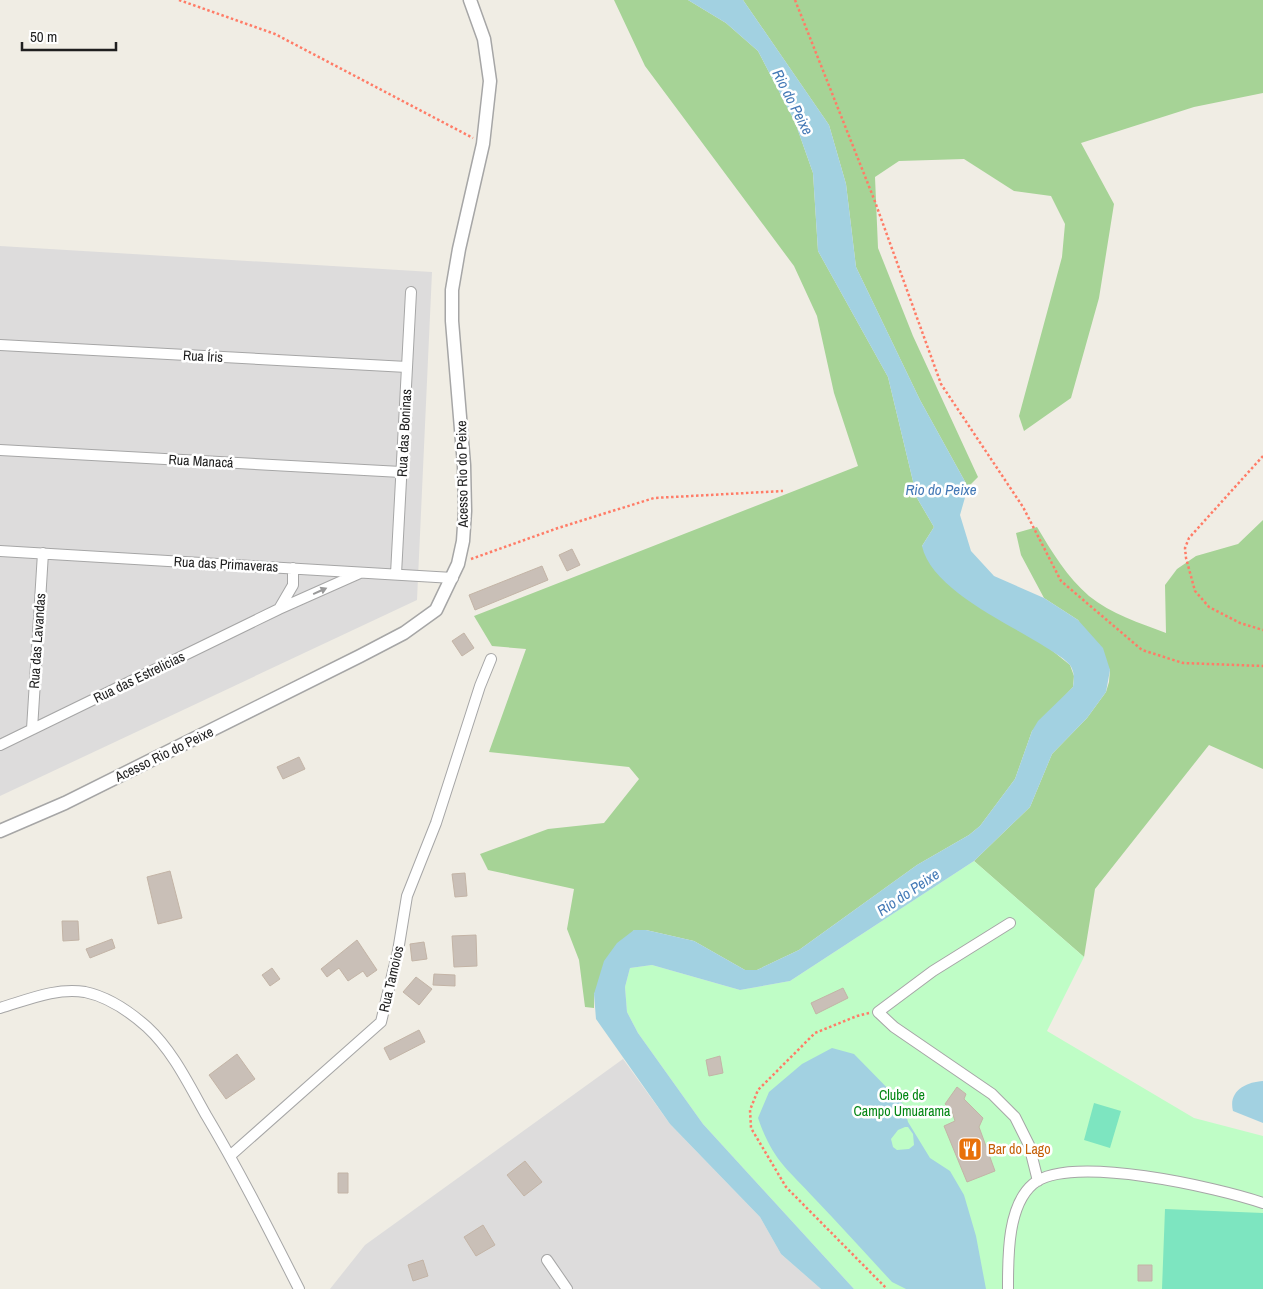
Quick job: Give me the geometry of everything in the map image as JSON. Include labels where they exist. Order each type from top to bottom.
[{"type":"street","name":"Acesso Rio do Peixe","points":[[0,831],[65,803],[360,656],[404,632],[436,610],[453,578],[458,564],[465,511],[462,429],[452,321],[452,290],[459,248],[483,144],[490,80],[484,38],[470,0]]},
{"type":"street","name":"Rua das Boninas","points":[[396,574],[411,292]]},
{"type":"street","name":"Rua Íris","points":[[0,345],[407,367]]},
{"type":"street","name":"Rua Manacá","points":[[0,450],[402,472]]},
{"type":"street","name":"Rua das Primaveras","points":[[0,551],[453,578]]},
{"type":"street","name":"Rua das Lavandas","points":[[32,729],[43,553]]},
{"type":"street","points":[[279,609],[292,586],[294,568]]},
{"type":"street","name":"Rua das Estrelicias","points":[[0,745],[279,609],[361,572]]},
{"type":"street","name":"Rua Tamoios","points":[[231,1155],[381,1022],[398,951],[408,896],[436,823],[480,686],[491,659]]},
{"type":"street","points":[[1010,923],[933,971],[878,1012],[894,1027],[992,1094],[1015,1117],[1028,1145],[1038,1180]]},
{"type":"street","points":[[0,1008],[46,995],[65,992],[85,992],[120,1006],[148,1028],[170,1056],[231,1155],[300,1289]]},
{"type":"street","points":[[1008,1289],[1011,1234],[1016,1211],[1031,1186],[1038,1180],[1076,1172],[1119,1172],[1194,1185],[1263,1203]]},
{"type":"street","points":[[547,1260],[566,1289]]},
{"type":"path","points":[[179,0],[275,34],[483,144]]},
{"type":"path","points":[[795,0],[874,199],[941,384],[1023,507],[1061,581],[1142,650],[1183,663],[1263,666]]},
{"type":"path","points":[[1263,456],[1189,538],[1185,548],[1195,591],[1208,607],[1240,623],[1263,630]]},
{"type":"path","points":[[458,564],[558,528],[654,498],[783,491]]},
{"type":"path","points":[[878,1012],[857,1016],[815,1032],[758,1090],[750,1110],[751,1128],[786,1187],[887,1289]]},
{"type":"shaded area","points":[[0,246],[432,272],[417,600],[0,796]]},
{"type":"shaded area","points":[[623,1059],[670,1124],[760,1217],[781,1254],[821,1289],[330,1289],[365,1245]]},
{"type":"green space","points":[[614,0],[688,0],[726,23],[758,51],[795,122],[813,173],[818,251],[888,377],[917,498],[934,527],[922,546],[1070,665],[1074,676],[1073,687],[1032,731],[1015,779],[980,826],[969,835],[917,865],[799,950],[757,970],[745,970],[694,941],[646,930],[634,930],[594,994],[594,1008],[585,1007],[579,960],[567,929],[574,889],[488,870],[480,854],[548,829],[604,823],[639,779],[629,767],[489,752],[526,649],[492,646],[474,616],[858,466],[834,393],[817,316],[794,266],[645,66]]},
{"type":"green space","points":[[743,0],[1263,0],[1263,93],[1194,107],[1081,143],[1114,204],[1099,298],[1071,398],[1024,431],[1019,416],[1062,257],[1065,224],[1051,196],[1014,191],[964,159],[899,161],[875,177],[878,248],[913,336],[978,477],[968,487],[920,400],[856,267],[846,184],[829,125]]},
{"type":"green space","points":[[1263,520],[1263,769],[1209,745],[1095,889],[1084,957],[974,861],[1030,807],[1052,754],[1087,718],[1106,692],[1109,682],[1110,670],[1078,620],[1044,598],[1021,555],[1016,533],[1037,527],[1054,555],[1081,589],[1089,596],[1116,613],[1166,633],[1165,585],[1177,569],[1196,556],[1238,544]]},
{"type":"green space","name":"Clube de Campo Umuarama","points":[[974,861],[1084,957],[1047,1031],[1194,1118],[1263,1136],[1263,1289],[854,1289],[703,1124],[638,1033],[627,1012],[625,987],[630,968],[652,965],[740,990],[790,981]]},
{"type":"green space","points":[[1094,1103],[1121,1111],[1110,1148],[1084,1140]]},
{"type":"green space","points":[[1165,1209],[1263,1213],[1263,1289],[1162,1289]]},
{"type":"water","name":"Rio do Peixe","points":[[688,0],[743,0],[829,125],[846,184],[856,267],[920,400],[968,487],[960,515],[971,551],[994,576],[1044,598],[1078,620],[1103,648],[1110,670],[1106,692],[1087,718],[1052,754],[1030,807],[974,861],[790,981],[740,990],[652,965],[630,968],[625,987],[627,1012],[638,1033],[703,1124],[854,1289],[821,1289],[781,1254],[760,1217],[670,1124],[596,1019],[594,994],[604,961],[617,943],[634,930],[646,930],[694,941],[745,970],[757,970],[799,950],[917,865],[969,835],[980,826],[1015,779],[1032,731],[1038,721],[1073,687],[1074,679],[1072,668],[1067,662],[970,602],[939,576],[928,561],[922,546],[934,527],[917,498],[888,377],[818,251],[813,173],[795,122],[758,51],[726,23]]},
{"type":"water","points":[[832,1048],[854,1054],[903,1104],[908,1122],[930,1158],[950,1171],[964,1195],[976,1236],[986,1289],[906,1289],[892,1282],[782,1163],[769,1144],[758,1118],[769,1092],[802,1064]],"holes":[[[908,1127],[913,1134],[914,1145],[909,1149],[897,1150],[893,1147],[891,1139],[898,1130]]]},
{"type":"water","points":[[1263,1081],[1263,1123],[1233,1111],[1233,1098],[1240,1089],[1250,1083]]},
{"type":"building","points":[[572,549],[580,565],[567,571],[559,555]]},
{"type":"building","points":[[542,566],[548,580],[475,610],[469,595]]},
{"type":"building","points":[[464,633],[474,648],[462,656],[452,641]]},
{"type":"building","points":[[299,757],[305,769],[283,779],[277,767]]},
{"type":"building","points":[[170,871],[182,918],[158,924],[147,877]]},
{"type":"building","points":[[465,873],[467,896],[455,897],[452,874]]},
{"type":"building","points":[[62,921],[78,921],[79,940],[63,941]]},
{"type":"building","points":[[476,935],[477,966],[454,967],[452,936]]},
{"type":"building","points":[[112,939],[115,948],[90,958],[86,949]]},
{"type":"building","points":[[357,940],[377,970],[367,977],[363,971],[348,981],[339,968],[327,977],[321,969]]},
{"type":"building","points":[[424,942],[427,959],[412,961],[410,944]]},
{"type":"building","points":[[272,968],[280,979],[270,986],[262,975]]},
{"type":"building","points":[[434,974],[455,975],[455,986],[433,985]]},
{"type":"building","points":[[416,977],[432,989],[419,1005],[403,992]]},
{"type":"building","points":[[843,988],[848,998],[816,1014],[811,1003]]},
{"type":"building","points":[[419,1030],[425,1042],[390,1060],[384,1048]]},
{"type":"building","points":[[237,1054],[255,1079],[226,1099],[209,1075]]},
{"type":"building","points":[[720,1056],[723,1073],[709,1076],[706,1060]]},
{"type":"building","name":"Bar do Lago","points":[[957,1087],[966,1094],[964,1099],[983,1118],[979,1127],[995,1171],[967,1182],[944,1126],[955,1121],[951,1109],[945,1104]]},
{"type":"building","points":[[525,1161],[542,1182],[524,1196],[507,1175]]},
{"type":"building","points":[[338,1173],[348,1173],[348,1193],[338,1193]]},
{"type":"building","points":[[483,1225],[495,1245],[476,1256],[464,1237]]},
{"type":"building","points":[[423,1260],[428,1276],[413,1281],[408,1265]]},
{"type":"building","points":[[1138,1265],[1152,1265],[1152,1281],[1138,1281]]},
{"type":"place","name":"Bar do Lago","points":[[970,1149]]}]
